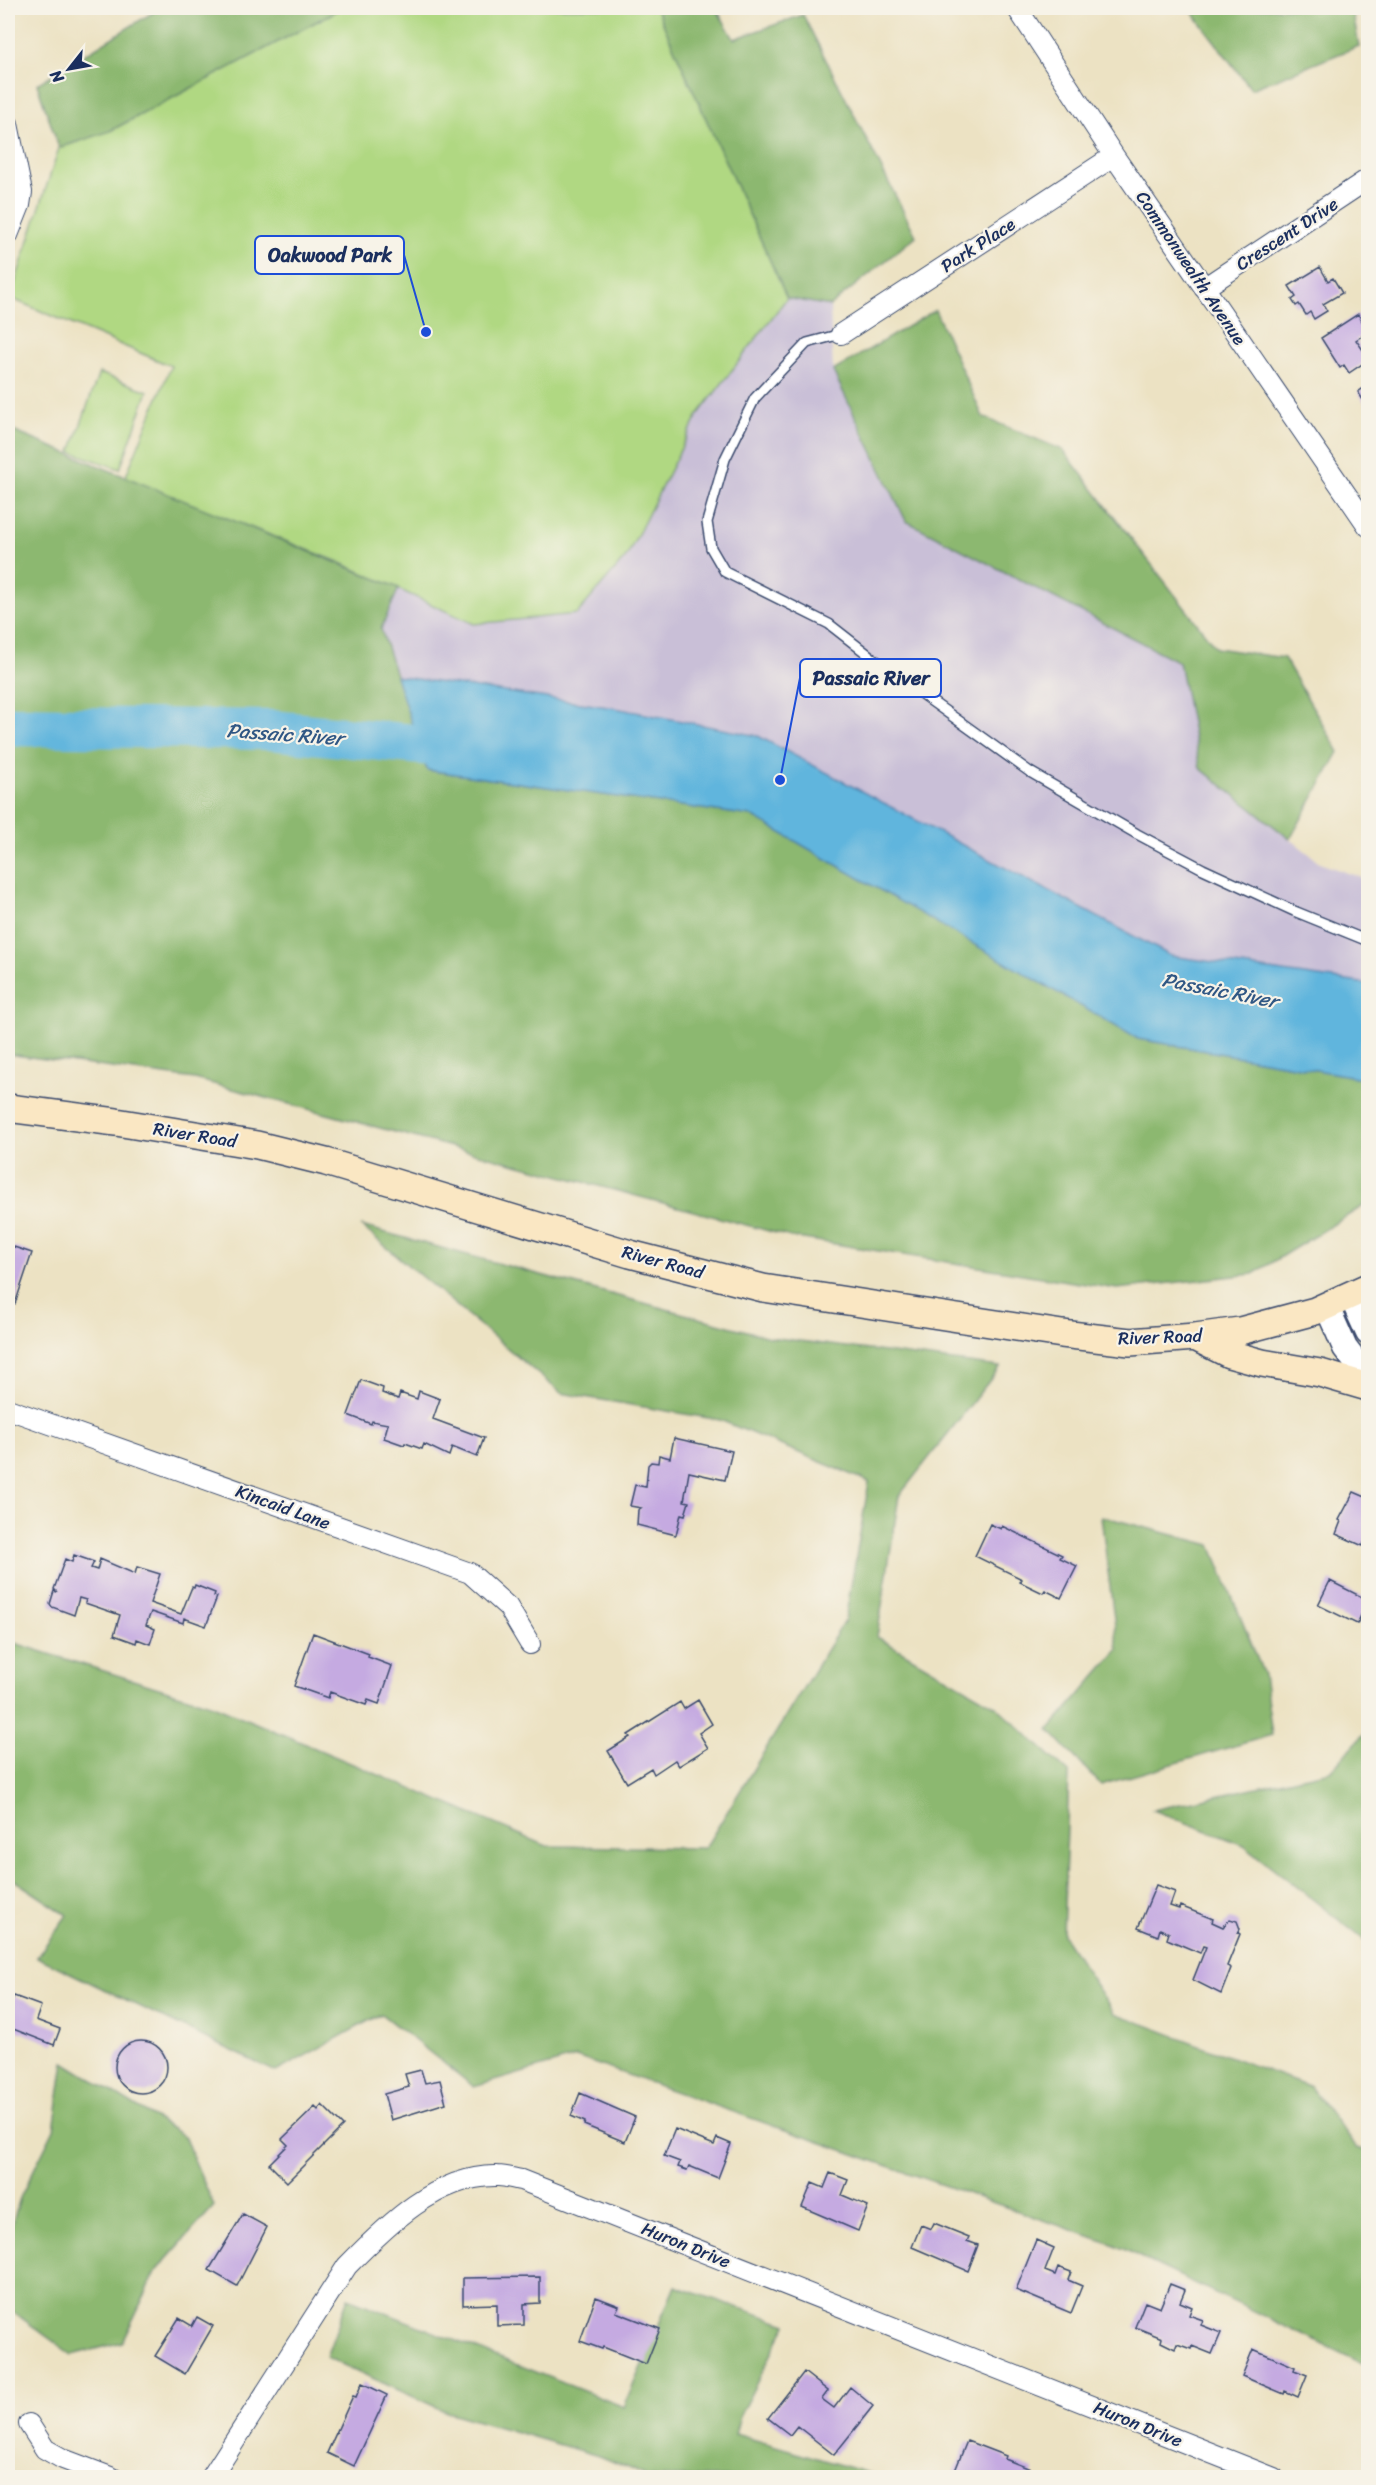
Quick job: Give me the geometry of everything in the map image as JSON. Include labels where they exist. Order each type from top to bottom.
[{"type":"main road","name":"River Road","points":[[8,1108],[257,1144],[326,1162],[630,1254],[764,1288],[1062,1334],[1130,1342],[1195,1337],[1240,1331],[1349,1297]]},
{"type":"main road","points":[[1195,1337],[1228,1354],[1262,1363],[1320,1373],[1368,1387]]},
{"type":"street","name":"Commonwealth Avenue","points":[[1017,8],[1114,156],[1368,526]]},
{"type":"street","points":[[8,124],[22,192],[20,204],[8,235]]},
{"type":"street","name":"Park Place","points":[[841,334],[1114,156]]},
{"type":"street","name":"Crescent Drive","points":[[1204,288],[1368,179]]},
{"type":"street","points":[[1349,1297],[1368,1333]]},
{"type":"street","points":[[1349,1297],[1345,1348],[1368,1378]]},
{"type":"street","name":"Kincaid Lane","points":[[8,1409],[470,1573],[508,1607],[530,1644]]},
{"type":"street","name":"Huron Drive","points":[[211,2478],[347,2266],[371,2241],[420,2202],[447,2186],[473,2178],[499,2176],[521,2180],[1274,2478]]},
{"type":"street","points":[[29,2424],[45,2450],[113,2478]]},
{"type":"lane","points":[[841,334],[807,343],[754,398],[725,459],[707,522],[711,548],[725,572],[829,624],[888,670],[1030,772],[1213,873],[1294,911],[1368,941]]},
{"type":"shaded area","points":[[787,298],[830,306],[833,371],[906,521],[1179,662],[1200,768],[1322,864],[1368,880],[1368,984],[1171,956],[758,736],[615,708],[396,676],[381,629],[399,588],[474,624],[627,556],[698,415]]},
{"type":"green space","points":[[160,8],[342,8],[110,131],[59,148],[37,84]]},
{"type":"green space","points":[[342,8],[656,8],[787,298],[698,415],[627,556],[577,614],[474,624],[339,562],[125,478],[171,366],[10,298],[59,148],[110,131]]},
{"type":"green space","points":[[656,8],[716,8],[734,39],[803,15],[916,236],[830,306],[787,298]]},
{"type":"green space","points":[[1189,8],[1352,8],[1359,46],[1251,89]]},
{"type":"green space","points":[[935,310],[983,417],[1063,450],[1216,648],[1284,658],[1339,752],[1290,839],[1200,768],[1179,662],[906,521],[833,371]]},
{"type":"green space","points":[[99,373],[148,391],[120,469],[71,452]]},
{"type":"green space","points":[[8,429],[399,588],[381,629],[427,770],[752,816],[1138,1039],[1368,1079],[1368,1203],[1253,1274],[1117,1289],[791,1237],[195,1079],[8,1054]]},
{"type":"green space","points":[[361,1226],[769,1337],[1000,1367],[899,1496],[877,1637],[996,1706],[1069,1773],[1063,1935],[1114,2013],[1311,2087],[1357,2148],[1368,2151],[1368,2366],[1115,2245],[576,2057],[474,2087],[381,2014],[276,2072],[37,1957],[67,1915],[8,1876],[8,1641],[213,1705],[547,1846],[705,1848],[845,1620],[869,1482],[720,1420],[561,1393]]},
{"type":"green space","points":[[1101,1516],[1211,1545],[1264,1675],[1272,1735],[1101,1785],[1049,1730],[1118,1650]]},
{"type":"green space","points":[[1368,1730],[1368,1943],[1244,1845],[1153,1810],[1330,1771]]},
{"type":"green space","points":[[64,2062],[184,2136],[214,2206],[157,2270],[122,2342],[72,2355],[8,2308],[8,2237],[20,2198],[54,2129]]},
{"type":"green space","points":[[675,2286],[787,2324],[740,2415],[735,2434],[882,2477],[649,2477],[602,2457],[447,2412],[326,2357],[348,2298],[624,2407]]},
{"type":"water","points":[[396,676],[615,708],[758,736],[1171,956],[1368,984],[1368,1079],[1138,1039],[752,816],[427,770]]},
{"type":"building","points":[[1320,267],[1328,281],[1333,278],[1342,293],[1323,304],[1327,311],[1314,319],[1310,312],[1306,315],[1299,304],[1296,306],[1292,300],[1296,297],[1289,286]]},
{"type":"building","points":[[1358,314],[1368,332],[1356,340],[1363,350],[1367,347],[1368,360],[1349,373],[1344,365],[1340,368],[1321,338]]},
{"type":"building","points":[[1368,385],[1368,408],[1358,392]]},
{"type":"building","points":[[8,1245],[32,1253],[15,1304],[8,1301]]},
{"type":"building","points":[[361,1380],[383,1388],[382,1393],[398,1399],[400,1393],[417,1399],[419,1391],[440,1399],[433,1419],[484,1438],[477,1457],[452,1447],[449,1456],[424,1444],[422,1449],[405,1443],[404,1445],[384,1438],[388,1424],[372,1421],[371,1424],[348,1415]]},
{"type":"building","points":[[674,1438],[732,1451],[725,1480],[689,1472],[684,1501],[689,1502],[685,1515],[681,1514],[676,1535],[637,1525],[638,1510],[641,1508],[630,1506],[635,1485],[646,1487],[648,1465],[651,1462],[658,1463],[659,1455],[670,1458]]},
{"type":"building","points":[[1354,1492],[1368,1498],[1368,1545],[1364,1543],[1363,1546],[1336,1534],[1341,1521],[1339,1520]]},
{"type":"building","points":[[990,1524],[1001,1529],[1002,1526],[1062,1555],[1060,1558],[1077,1566],[1061,1598],[1045,1590],[1043,1593],[1020,1582],[1022,1579],[975,1556]]},
{"type":"building","points":[[74,1555],[94,1562],[91,1568],[97,1570],[100,1559],[135,1574],[137,1567],[160,1574],[150,1603],[181,1614],[192,1587],[194,1588],[195,1585],[215,1593],[214,1596],[217,1597],[206,1626],[184,1618],[183,1623],[151,1612],[146,1625],[155,1629],[150,1644],[137,1639],[136,1643],[114,1635],[120,1615],[85,1603],[86,1600],[79,1598],[74,1615],[52,1607],[50,1604],[54,1591],[57,1592],[54,1589],[65,1559],[72,1562]]},
{"type":"building","points":[[1330,1581],[1368,1600],[1357,1624],[1318,1605]]},
{"type":"building","points":[[313,1633],[369,1654],[368,1657],[392,1666],[379,1704],[368,1700],[366,1705],[330,1692],[328,1698],[294,1686]]},
{"type":"building","points":[[698,1700],[712,1724],[699,1733],[708,1748],[679,1766],[675,1760],[654,1774],[651,1768],[627,1783],[608,1751],[630,1737],[628,1735],[680,1702],[684,1709]]},
{"type":"building","points":[[1156,1885],[1175,1892],[1170,1906],[1179,1909],[1180,1906],[1213,1919],[1212,1922],[1223,1927],[1230,1919],[1237,1921],[1240,1934],[1227,1966],[1231,1968],[1221,1994],[1193,1980],[1206,1947],[1203,1946],[1200,1953],[1167,1939],[1169,1933],[1160,1929],[1158,1936],[1138,1928]]},
{"type":"building","points":[[14,1996],[41,2006],[36,2020],[60,2029],[54,2045],[8,2027],[8,2009]]},
{"type":"building","points":[[141,2041],[155,2045],[163,2053],[167,2067],[163,2081],[155,2089],[141,2093],[127,2089],[119,2081],[115,2067],[119,2053],[127,2045]]},
{"type":"building","points":[[421,2070],[425,2083],[440,2080],[446,2103],[391,2120],[384,2094],[409,2087],[405,2074]]},
{"type":"building","points":[[580,2093],[635,2117],[625,2142],[584,2125],[585,2122],[571,2116]]},
{"type":"building","points":[[322,2105],[343,2126],[287,2182],[269,2164],[288,2145],[282,2139],[315,2107],[318,2110]]},
{"type":"building","points":[[675,2129],[714,2145],[717,2138],[731,2144],[718,2178],[689,2166],[687,2170],[678,2167],[680,2162],[664,2156]]},
{"type":"building","points":[[830,2173],[848,2180],[842,2195],[868,2206],[858,2231],[802,2207],[812,2183],[824,2188]]},
{"type":"building","points":[[243,2214],[267,2227],[237,2286],[209,2270]]},
{"type":"building","points":[[934,2223],[969,2237],[967,2241],[978,2245],[968,2271],[912,2247],[921,2225],[931,2229]]},
{"type":"building","points":[[1036,2240],[1054,2248],[1045,2271],[1055,2275],[1058,2267],[1071,2272],[1068,2280],[1082,2286],[1071,2313],[1016,2290]]},
{"type":"building","points":[[540,2277],[540,2303],[524,2304],[524,2325],[497,2326],[497,2304],[463,2305],[463,2278]]},
{"type":"building","points":[[1170,2284],[1185,2290],[1180,2302],[1192,2307],[1189,2315],[1203,2320],[1201,2325],[1221,2333],[1212,2354],[1192,2346],[1191,2349],[1177,2344],[1175,2349],[1161,2342],[1162,2338],[1135,2327],[1145,2302],[1160,2308]]},
{"type":"building","points":[[596,2297],[619,2306],[616,2312],[660,2329],[646,2364],[603,2347],[602,2349],[580,2341]]},
{"type":"building","points":[[197,2317],[213,2326],[185,2374],[155,2356],[179,2318],[192,2326]]},
{"type":"building","points":[[1253,2349],[1295,2367],[1294,2370],[1307,2375],[1298,2397],[1285,2391],[1284,2394],[1242,2376]]},
{"type":"building","points":[[804,2372],[828,2391],[822,2399],[834,2408],[850,2387],[873,2406],[834,2455],[797,2426],[790,2435],[768,2418]]},
{"type":"building","points":[[362,2383],[387,2395],[354,2466],[327,2453],[353,2396],[356,2397]]},
{"type":"building","points":[[967,2441],[1006,2456],[1005,2459],[1033,2470],[1031,2478],[952,2478]]},
{"type":"waterway","name":"Passaic River","points":[[8,726],[271,730],[474,750]]},
{"type":"place","name":"Oakwood Park","points":[[426,332]]},
{"type":"place","name":"Passaic River","points":[[780,780]]}]
